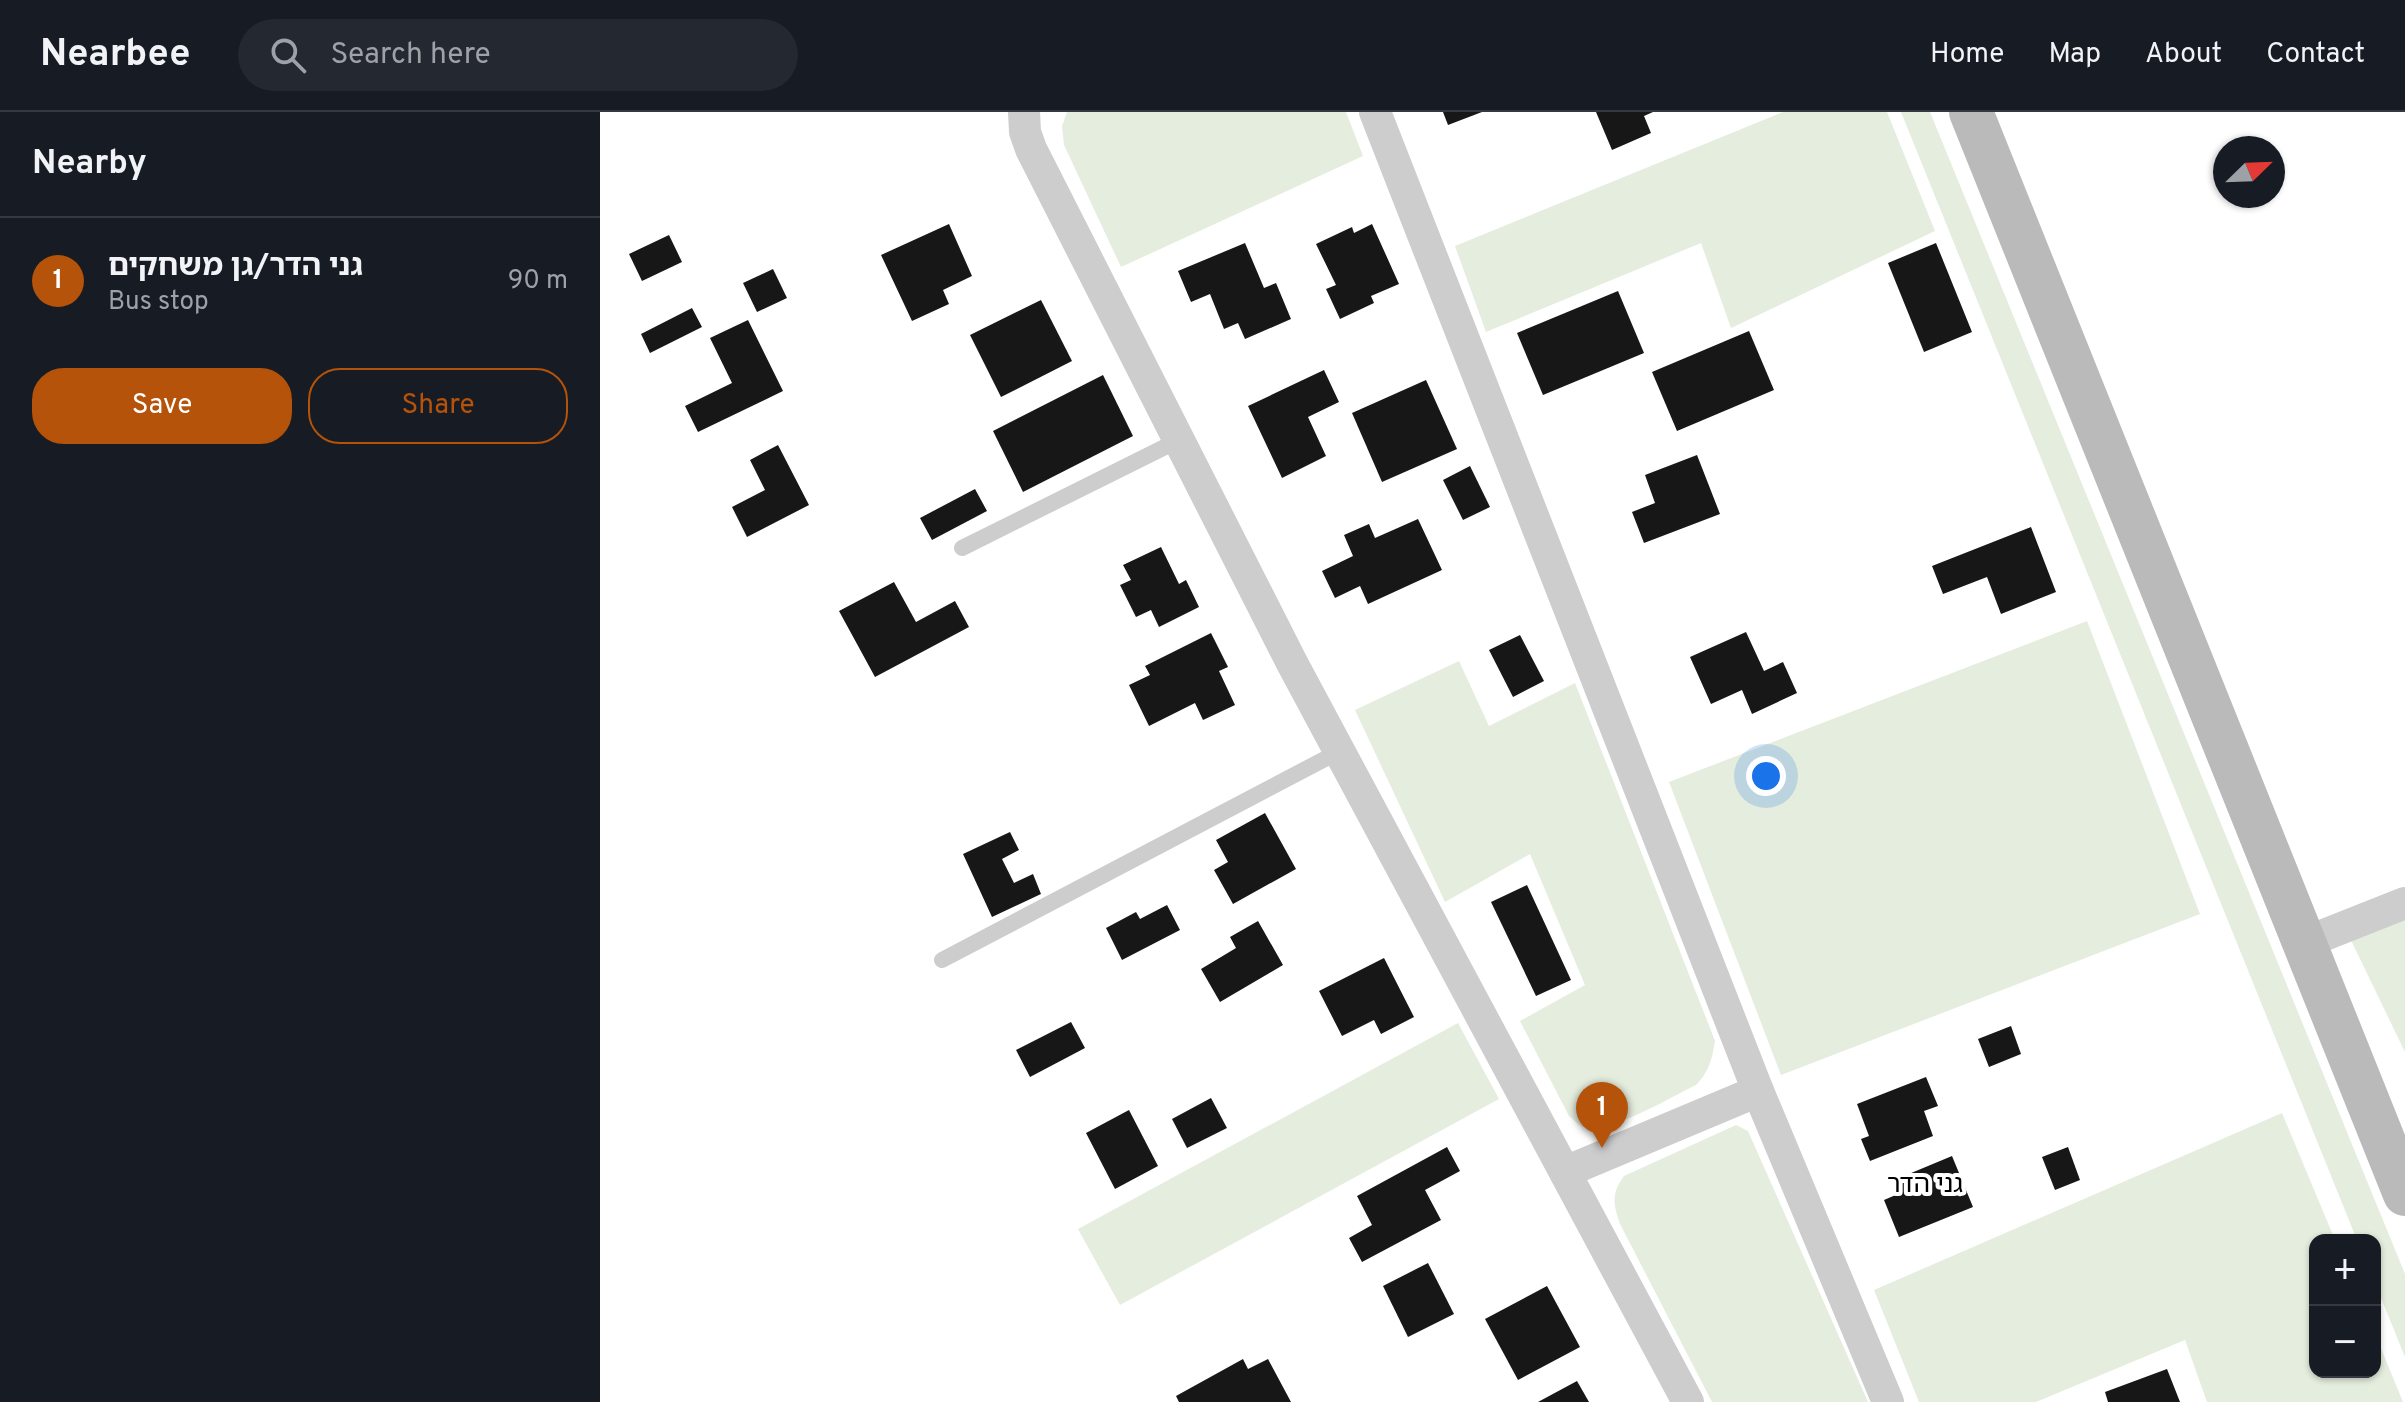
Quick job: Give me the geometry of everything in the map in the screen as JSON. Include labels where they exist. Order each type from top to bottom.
[{"type":"main road","points":[[1971,112],[2405,1194]]},
{"type":"street","points":[[1024,112],[1025,132],[1031,149],[1179,440],[1340,751],[1688,1402]]},
{"type":"street","points":[[1375,112],[1758,1091],[1888,1402]]},
{"type":"street","points":[[2304,943],[2405,903]]},
{"type":"street","points":[[1565,1172],[1758,1091]]},
{"type":"lane","points":[[962,548],[1179,440]]},
{"type":"lane","points":[[942,960],[1340,751]]},
{"type":"green space","points":[[1067,112],[1346,112],[1363,156],[1121,267],[1064,145],[1062,126]]},
{"type":"green space","points":[[1783,112],[1887,112],[1935,231],[1731,328],[1701,243],[1486,332],[1455,246]]},
{"type":"green space","points":[[1901,112],[1930,112],[2405,1274],[2405,1357],[2381,1298],[2381,1234],[2355,1234]]},
{"type":"green space","points":[[2087,621],[2200,914],[1781,1075],[1669,782]]},
{"type":"green space","points":[[1459,661],[1489,726],[1575,683],[1715,1041],[1709,1065],[1696,1085],[1624,1120],[1595,1128],[1584,1127],[1569,1116],[1520,1021],[1585,985],[1530,854],[1445,902],[1355,710]]},
{"type":"green space","points":[[2405,910],[2405,1052],[2347,932]]},
{"type":"green space","points":[[1458,1023],[1499,1099],[1120,1305],[1078,1229]]},
{"type":"green space","points":[[2282,1113],[2332,1234],[2309,1234],[2309,1378],[2381,1378],[2381,1349],[2403,1402],[2207,1402],[2185,1340],[2036,1402],[1919,1402],[1874,1290]]},
{"type":"green space","points":[[1736,1125],[1748,1131],[1868,1402],[1712,1402],[1620,1224],[1614,1199],[1624,1176]]},
{"type":"building","points":[[1443,112],[1482,112],[1448,125]]},
{"type":"building","points":[[1596,112],[1653,112],[1644,116],[1651,133],[1612,150]]},
{"type":"building","points":[[949,224],[972,276],[943,290],[949,304],[912,321],[881,255]]},
{"type":"building","points":[[1372,224],[1399,284],[1371,296],[1374,303],[1340,319],[1326,289],[1336,285],[1316,244],[1352,227],[1354,233]]},
{"type":"building","points":[[669,235],[682,262],[642,281],[629,254]]},
{"type":"building","points":[[1245,243],[1264,288],[1276,283],[1291,319],[1245,339],[1238,323],[1224,329],[1210,294],[1191,302],[1178,271]]},
{"type":"building","points":[[1936,243],[1972,332],[1924,352],[1888,263]]},
{"type":"building","points":[[773,269],[787,298],[757,312],[743,283]]},
{"type":"building","points":[[1618,291],[1644,353],[1543,395],[1517,333]]},
{"type":"building","points":[[1041,300],[1072,361],[1001,397],[970,335]]},
{"type":"building","points":[[692,308],[702,327],[650,353],[641,334]]},
{"type":"building","points":[[748,320],[783,391],[698,432],[685,406],[732,383],[710,338]]},
{"type":"building","points":[[1749,331],[1774,390],[1677,431],[1652,372]]},
{"type":"building","points":[[1324,370],[1339,402],[1308,417],[1326,456],[1282,478],[1248,406]]},
{"type":"building","points":[[1103,375],[1133,436],[1023,492],[993,431]]},
{"type":"building","points":[[1426,380],[1457,449],[1382,482],[1352,413]]},
{"type":"building","points":[[778,445],[809,505],[747,537],[732,507],[765,490],[750,460]]},
{"type":"building","points":[[1697,455],[1720,514],[1644,543],[1632,512],[1655,503],[1645,475]]},
{"type":"building","points":[[1470,466],[1490,507],[1463,520],[1443,480]]},
{"type":"building","points":[[975,489],[987,511],[932,540],[920,518]]},
{"type":"building","points":[[1418,519],[1442,570],[1368,604],[1360,586],[1335,598],[1322,571],[1353,556],[1344,535],[1369,524],[1375,538]]},
{"type":"building","points":[[2031,527],[2056,592],[2001,614],[1987,577],[1943,594],[1932,566]]},
{"type":"building","points":[[1161,547],[1179,584],[1186,580],[1199,607],[1159,627],[1151,610],[1136,617],[1120,585],[1131,580],[1123,565]]},
{"type":"building","points":[[894,582],[916,622],[955,601],[969,627],[875,677],[839,611]]},
{"type":"building","points":[[1746,632],[1764,671],[1783,662],[1797,693],[1752,714],[1742,690],[1711,704],[1690,657]]},
{"type":"building","points":[[1211,633],[1228,667],[1219,671],[1235,705],[1203,720],[1195,703],[1149,726],[1129,685],[1150,675],[1145,666]]},
{"type":"building","points":[[1520,635],[1544,681],[1513,697],[1489,650]]},
{"type":"building","points":[[1265,813],[1296,869],[1233,904],[1214,870],[1228,862],[1216,840]]},
{"type":"building","points":[[1010,832],[1019,850],[1002,859],[1014,883],[1033,874],[1041,894],[992,917],[963,854]]},
{"type":"building","points":[[1527,885],[1571,980],[1536,996],[1491,902]]},
{"type":"building","points":[[1167,905],[1180,930],[1122,960],[1106,928],[1136,912],[1140,919]]},
{"type":"building","points":[[1258,921],[1283,965],[1220,1002],[1201,969],[1236,948],[1230,937]]},
{"type":"building","points":[[1384,958],[1414,1017],[1381,1034],[1374,1020],[1342,1036],[1319,991]]},
{"type":"building","points":[[1071,1022],[1085,1048],[1030,1077],[1016,1050]]},
{"type":"building","points":[[2011,1026],[2021,1054],[1989,1067],[1978,1039]]},
{"type":"building","points":[[1926,1077],[1938,1106],[1924,1111],[1933,1136],[1870,1161],[1861,1139],[1869,1136],[1857,1104]]},
{"type":"building","points":[[1211,1098],[1227,1128],[1187,1148],[1172,1119]]},
{"type":"building","points":[[1129,1110],[1158,1166],[1115,1189],[1086,1133]]},
{"type":"building","points":[[1447,1147],[1460,1171],[1425,1190],[1441,1220],[1362,1262],[1349,1238],[1372,1225],[1357,1196]]},
{"type":"building","points":[[2068,1147],[2080,1180],[2055,1190],[2042,1157]]},
{"type":"building","points":[[1952,1156],[1973,1207],[1899,1237],[1884,1200],[1898,1194],[1892,1181]]},
{"type":"building","points":[[1428,1263],[1454,1314],[1408,1337],[1383,1286]]},
{"type":"building","points":[[1547,1286],[1580,1347],[1518,1380],[1485,1319]]},
{"type":"building","points":[[1243,1359],[1248,1369],[1268,1359],[1291,1402],[1179,1402],[1176,1396]]},
{"type":"building","points":[[2167,1369],[2180,1402],[2108,1402],[2105,1392]]},
{"type":"building","points":[[1577,1381],[1589,1402],[1538,1402]]},
{"type":"place","name":"גני הדר/גן משחקים","points":[[1602,1148]]},
{"type":"district","name":"גני הדר","points":[[1925,1185]]}]
